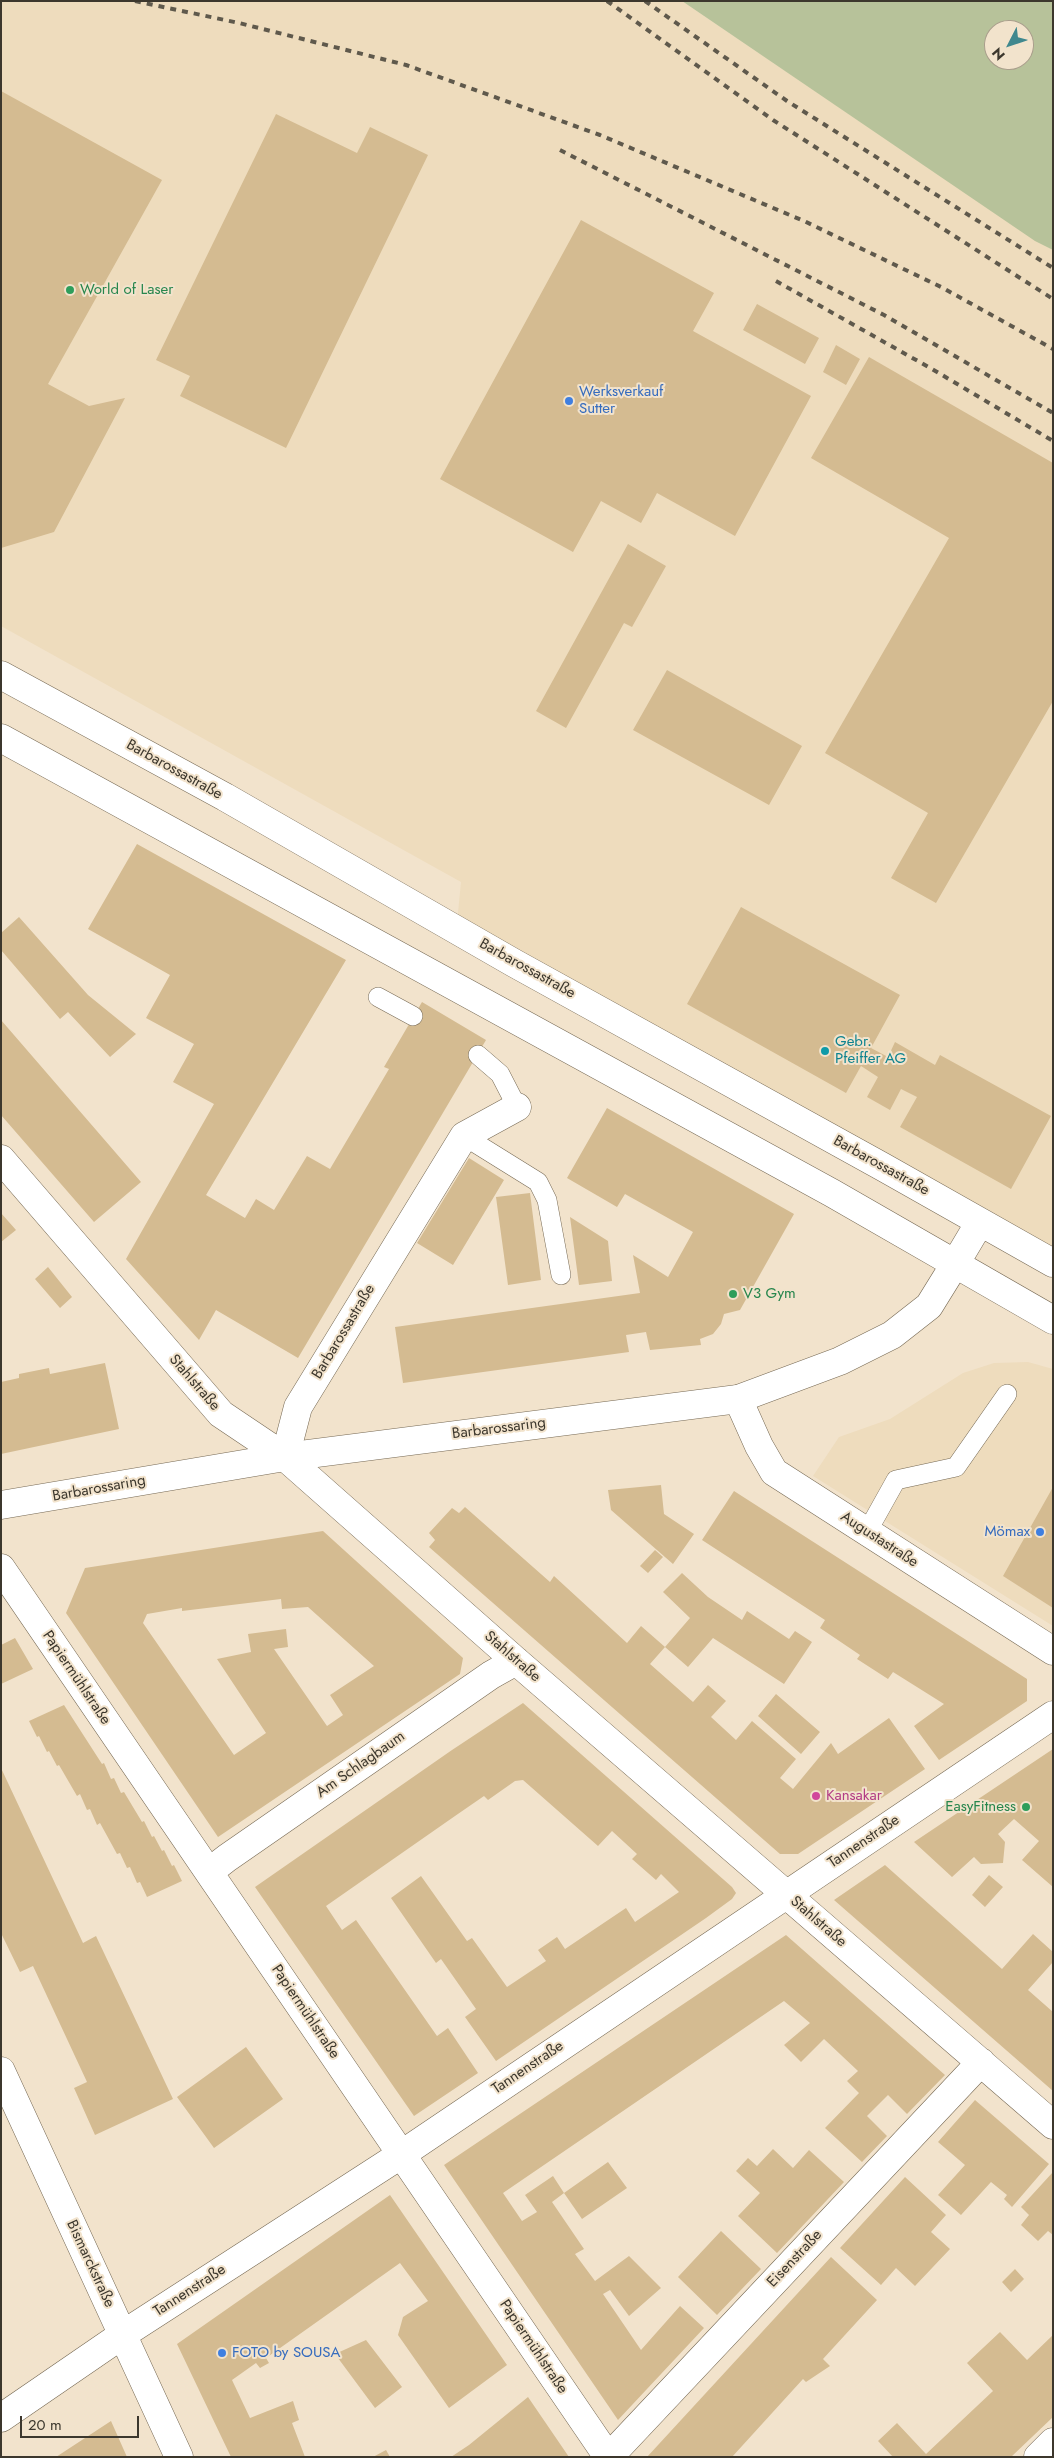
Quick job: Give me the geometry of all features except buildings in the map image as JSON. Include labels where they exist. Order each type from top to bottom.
[{"type":"street","name":"Barbarossastraße","points":[[1,675],[233,802],[514,963],[1053,1263]]},
{"type":"street","points":[[1,738],[832,1193],[1053,1320]]},
{"type":"street","name":"Barbarossastraße","points":[[285,1457],[298,1407],[464,1136],[517,1107]]},
{"type":"street","name":"Stahlstraße","points":[[1,1159],[221,1414],[285,1457],[516,1661],[1053,2125]]},
{"type":"street","name":"Barbarossaring","points":[[1,1505],[285,1457],[738,1398],[840,1361],[892,1335],[929,1306],[980,1222]]},
{"type":"street","name":"Augustastraße","points":[[738,1398],[759,1446],[774,1472],[1053,1651]]},
{"type":"street","name":"Papiermühlstraße","points":[[1,1568],[608,2457]]},
{"type":"street","name":"Am Schlagbaum","points":[[210,1872],[227,1858],[475,1686],[516,1661]]},
{"type":"street","name":"Tannenstraße","points":[[1,2418],[122,2335],[402,2154],[1053,1715]]},
{"type":"street","name":"Eisenstraße","points":[[608,2457],[981,2062]]},
{"type":"street","name":"Bismarckstraße","points":[[1,2072],[179,2457]]},
{"type":"street","points":[[1038,2457],[1053,2442]]},
{"type":"lane","points":[[378,996],[413,1016]]},
{"type":"lane","points":[[478,1055],[500,1074],[517,1107]]},
{"type":"lane","points":[[464,1136],[538,1182],[547,1200],[561,1275]]},
{"type":"lane","points":[[867,1532],[896,1480],[956,1467],[1007,1394]]},
{"type":"shaded area","points":[[1,1],[682,1],[1035,240],[1053,250],[1053,1250],[457,923],[461,882],[1,626]]},
{"type":"shaded area","points":[[1028,1362],[1053,1369],[1053,1626],[813,1476],[839,1437],[890,1419],[963,1373],[994,1363]]},
{"type":"green space","points":[[682,1],[1053,1],[1053,250],[1035,241]]},
{"type":"railway","points":[[135,1],[239,23],[406,65],[600,135],[804,221],[941,287],[1053,349]]},
{"type":"railway","points":[[607,1],[773,120],[1053,299]]},
{"type":"railway","points":[[645,1],[787,101],[1053,268]]},
{"type":"railway","points":[[560,150],[884,315],[1053,413]]},
{"type":"railway","points":[[776,281],[932,369],[1053,441]]},
{"type":"place","name":"World of Laser","points":[[70,290]]},
{"type":"place","name":"Werksverkauf Sutter","points":[[569,401]]},
{"type":"place","name":"Gebr. Pfeiffer AG","points":[[825,1051]]},
{"type":"place","name":"V3 Gym","points":[[733,1294]]},
{"type":"place","name":"Mömax","points":[[1040,1532]]},
{"type":"place","name":"Kansakar","points":[[816,1796]]},
{"type":"place","name":"EasyFitness","points":[[1026,1807]]},
{"type":"place","name":"FOTO by SOUSA","points":[[222,2353]]}]
